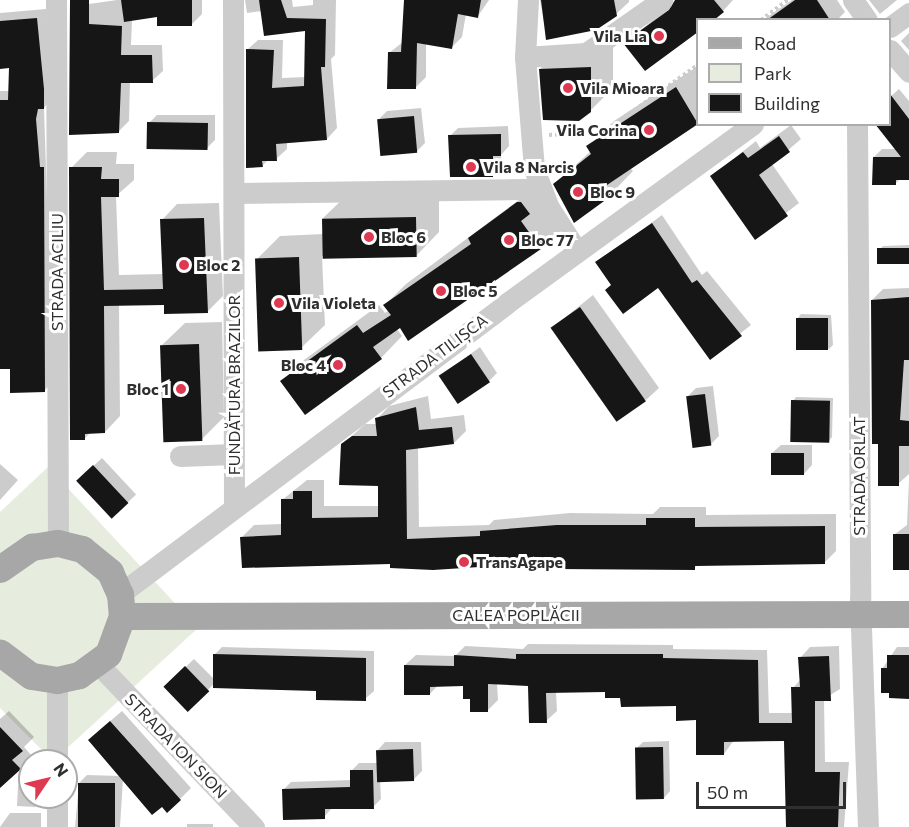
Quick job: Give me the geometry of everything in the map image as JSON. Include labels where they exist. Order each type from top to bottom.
[{"type":"main road","points":[[3,559],[32,547],[58,543],[82,549],[102,563],[121,605],[115,642],[98,664],[79,675],[57,680],[31,676],[3,662]]},
{"type":"main road","name":"CALEA POPLĂCII","points":[[121,605],[909,614]]},
{"type":"street","name":"STRADA ACILIU","points":[[56,0],[58,543]]},
{"type":"street","name":"FUNDĂTURA BRAZILOR","points":[[233,0],[234,506]]},
{"type":"street","points":[[528,0],[525,57],[530,136],[539,189],[577,251]]},
{"type":"street","points":[[525,57],[586,53],[662,0]]},
{"type":"street","points":[[853,0],[866,18]]},
{"type":"street","points":[[891,26],[909,13]]},
{"type":"street","points":[[891,51],[909,72]]},
{"type":"street","name":"STRADA TILIȘCA","points":[[121,605],[234,506],[577,251],[750,126]]},
{"type":"street","name":"STRADA ORLAT","points":[[857,126],[861,614],[868,827]]},
{"type":"street","points":[[235,193],[539,189]]},
{"type":"street","points":[[180,456],[234,454]]},
{"type":"street","name":"STRADA ION SION","points":[[98,664],[255,827]]},
{"type":"street","points":[[57,680],[57,749]]},
{"type":"street","points":[[57,809],[57,827]]},
{"type":"path","points":[[764,18],[788,0]]},
{"type":"path","points":[[530,136],[605,131],[696,66]]},
{"type":"green space","points":[[48,467],[198,628],[66,749],[41,749],[0,708],[0,512]]},
{"type":"building","points":[[70,0],[89,0],[89,24],[122,26],[121,55],[152,55],[153,83],[121,83],[119,133],[69,135]]},
{"type":"building","points":[[121,0],[192,0],[192,26],[157,26],[157,17],[124,22]]},
{"type":"building","points":[[259,0],[281,0],[287,18],[326,19],[325,67],[321,67],[327,140],[276,144],[277,161],[262,161],[263,167],[246,168],[246,49],[274,50],[272,88],[304,86],[305,31],[264,36]]},
{"type":"building","points":[[404,0],[481,0],[478,18],[458,14],[452,49],[417,43],[416,89],[387,89],[388,52],[401,52]]},
{"type":"building","points":[[541,0],[614,0],[617,16],[596,30],[546,40]]},
{"type":"building","name":"Vila Lia","points":[[675,0],[714,0],[724,12],[716,18],[696,18],[696,33],[645,71],[623,43],[669,10]]},
{"type":"building","points":[[795,0],[817,0],[829,18],[770,18]]},
{"type":"building","points":[[37,18],[44,89],[44,109],[38,109],[36,119],[40,167],[44,167],[45,392],[10,393],[10,369],[0,369],[0,100],[8,100],[9,68],[0,69],[0,21]]},
{"type":"building","name":"Vila Mioara","points":[[591,67],[591,112],[579,121],[543,120],[539,69]]},
{"type":"building","name":"Vila Corina","points":[[676,87],[696,121],[696,125],[604,187],[611,196],[574,223],[553,184],[591,154],[586,146]]},
{"type":"building","points":[[891,95],[909,119],[909,180],[896,180],[896,185],[872,185],[873,157],[901,157],[877,126],[891,126]]},
{"type":"building","points":[[414,116],[417,153],[380,156],[377,119]]},
{"type":"building","points":[[147,122],[208,123],[208,150],[147,149]]},
{"type":"building","name":"Vila 8 Narcis","points":[[501,134],[501,156],[493,156],[493,177],[450,177],[448,135]]},
{"type":"building","points":[[779,136],[790,152],[759,175],[788,216],[755,240],[710,176],[743,152],[748,158]]},
{"type":"building","points":[[69,167],[102,167],[101,179],[119,179],[119,197],[101,197],[104,290],[163,289],[160,219],[204,218],[208,313],[164,314],[164,305],[104,306],[105,433],[85,434],[85,440],[70,440]]},
{"type":"building","points":[[517,202],[521,202],[530,214],[521,221],[541,249],[408,341],[400,328],[373,347],[382,359],[305,415],[280,381],[357,325],[363,333],[391,315],[383,305],[471,244],[468,238]]},
{"type":"building","name":"Bloc 6","points":[[416,217],[417,257],[323,259],[322,219]]},
{"type":"building","points":[[652,223],[692,283],[697,280],[742,336],[710,360],[658,288],[623,314],[605,290],[611,285],[595,262]]},
{"type":"building","points":[[877,248],[909,248],[909,264],[877,264]]},
{"type":"building","name":"Vila Violeta","points":[[299,257],[302,350],[258,351],[255,259]]},
{"type":"building","points":[[909,297],[909,360],[904,360],[900,420],[909,421],[909,446],[899,446],[899,486],[878,486],[878,444],[872,444],[871,300]]},
{"type":"building","points":[[580,307],[646,401],[616,422],[551,328]]},
{"type":"building","points":[[796,318],[828,318],[828,350],[796,350]]},
{"type":"building","name":"Bloc 1","points":[[199,344],[202,441],[163,442],[160,345]]},
{"type":"building","points":[[471,354],[490,382],[458,404],[439,376]]},
{"type":"building","points":[[705,394],[711,446],[692,448],[686,396]]},
{"type":"building","points":[[791,400],[830,401],[829,443],[790,442]]},
{"type":"building","points":[[416,407],[419,430],[452,427],[454,444],[406,450],[407,539],[480,536],[480,531],[557,525],[646,525],[646,518],[695,518],[695,527],[825,526],[825,564],[695,566],[695,570],[557,569],[557,562],[433,570],[390,568],[390,564],[242,568],[240,537],[281,535],[281,499],[293,499],[293,491],[312,491],[312,518],[378,517],[378,486],[339,485],[341,444],[352,436],[377,436],[375,418]]},
{"type":"building","points":[[771,453],[804,453],[804,475],[771,475]]},
{"type":"building","points":[[93,465],[128,503],[112,519],[76,481]]},
{"type":"building","points":[[893,534],[909,534],[909,570],[893,570]]},
{"type":"building","points":[[213,654],[366,658],[366,701],[316,700],[316,691],[213,688]]},
{"type":"building","points":[[516,654],[663,654],[663,658],[758,660],[759,723],[792,723],[791,687],[800,687],[798,657],[829,656],[831,701],[815,701],[815,772],[840,772],[838,827],[786,827],[784,741],[724,742],[724,755],[696,755],[696,720],[676,721],[676,706],[621,707],[620,698],[605,698],[605,692],[546,693],[547,723],[529,723],[528,686],[488,684],[488,712],[470,712],[470,699],[463,699],[463,686],[430,687],[430,695],[404,695],[404,665],[454,666],[454,655],[516,659]]},
{"type":"building","points":[[887,655],[909,655],[909,699],[889,698],[889,693],[881,693],[881,668],[887,668]]},
{"type":"building","points":[[185,666],[209,691],[188,712],[163,687]]},
{"type":"building","points":[[110,721],[181,800],[167,813],[162,807],[152,815],[88,740]]},
{"type":"building","points":[[0,727],[21,749],[18,749],[18,755],[12,760],[18,766],[18,772],[0,788]]},
{"type":"building","points":[[635,747],[663,747],[664,799],[636,799]]},
{"type":"building","points":[[413,749],[414,781],[377,782],[376,750]]},
{"type":"building","points":[[350,770],[373,770],[374,809],[325,809],[325,819],[283,820],[282,789],[350,787]]},
{"type":"building","points":[[78,783],[115,783],[115,827],[78,827]]},
{"type":"place","name":"Vila Lia","points":[[659,36]]},
{"type":"place","name":"Vila Mioara","points":[[568,88]]},
{"type":"place","name":"Vila Corina","points":[[649,130]]},
{"type":"place","name":"Vila 8 Narcis","points":[[471,167]]},
{"type":"place","name":"Bloc 9","points":[[578,192]]},
{"type":"place","name":"Bloc 6","points":[[369,237]]},
{"type":"place","name":"Bloc 77","points":[[509,240]]},
{"type":"place","name":"Bloc 2","points":[[184,265]]},
{"type":"place","name":"Bloc 5","points":[[441,291]]},
{"type":"place","name":"Vila Violeta","points":[[279,303]]},
{"type":"place","name":"Bloc 4","points":[[338,365]]},
{"type":"place","name":"Bloc 1","points":[[181,389]]},
{"type":"place","name":"TransAgape","points":[[464,562]]}]
